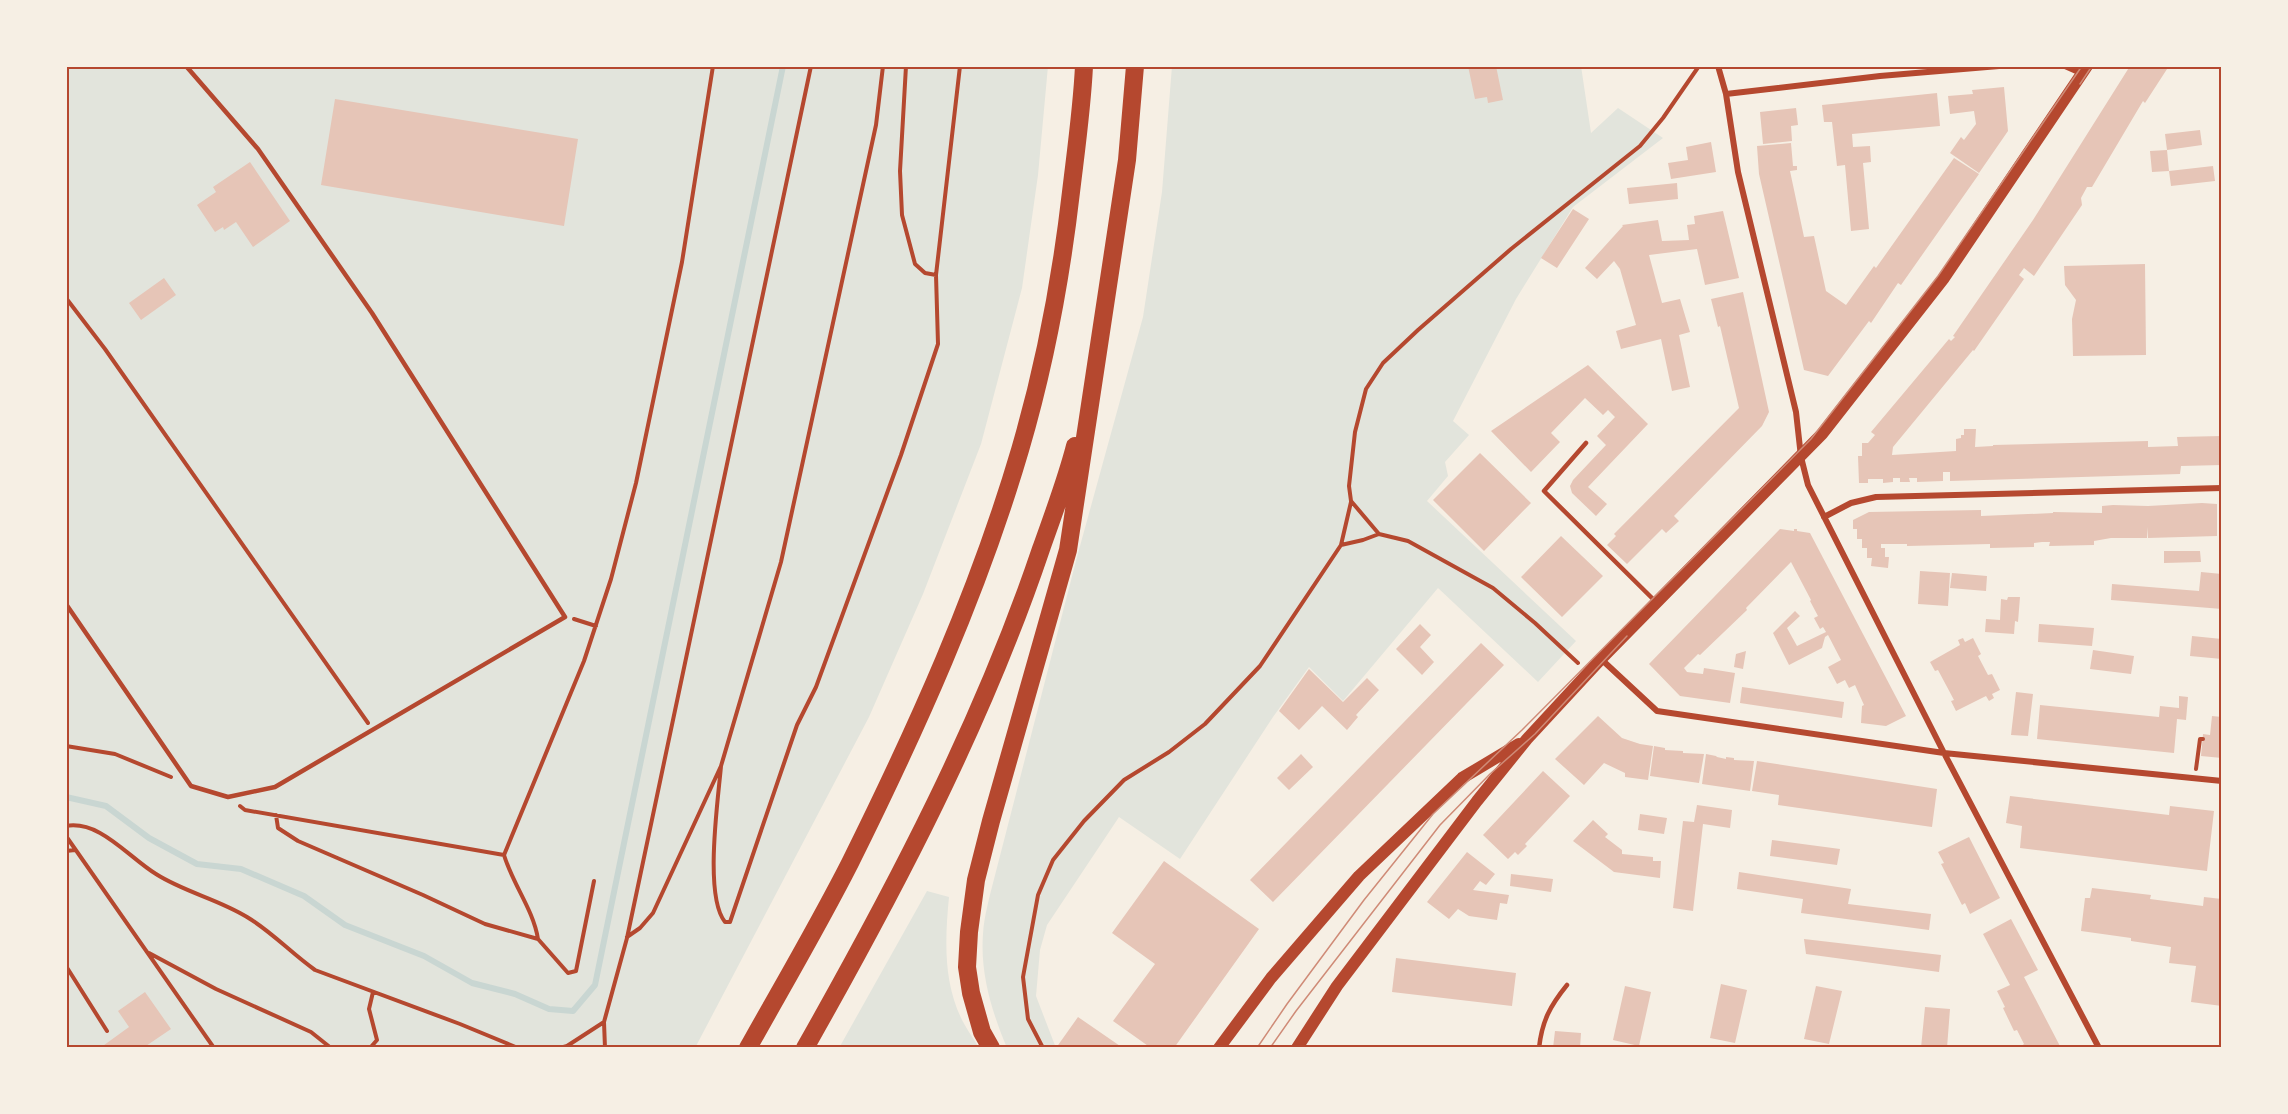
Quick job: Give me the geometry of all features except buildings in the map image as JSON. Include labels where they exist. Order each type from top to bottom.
[{"type":"highway","points":[[748,1048],[848,866],[905,748],[953,642],[991,542],[1020,449],[1044,357],[1063,264],[1084,66]]},
{"type":"highway","points":[[991,1048],[982,1032],[971,993],[967,967],[976,880],[1068,550],[1126,160],[1135,66]]},
{"type":"highway","points":[[805,1048],[903,870],[938,801],[982,702],[1024,600],[1072,456],[1100,345]]},
{"type":"main road","points":[[1297,1048],[1337,986],[1477,801],[1527,739],[1601,659],[1822,435],[1944,278],[2085,70]]},
{"type":"main road","points":[[1219,1048],[1271,978],[1359,876],[1462,778],[1527,739]]},
{"type":"street","points":[[1718,66],[1726,94],[1738,172],[1796,412],[1801,458],[1808,485],[1944,753],[2099,1048]]},
{"type":"street","points":[[1726,94],[1926,69],[1999,66]]},
{"type":"street","points":[[2065,66],[2085,70]]},
{"type":"street","points":[[1824,517],[1851,503],[1876,496],[2222,488]]},
{"type":"street","points":[[1601,659],[1657,711],[1944,753],[2222,781]]},
{"type":"lane","points":[[66,604],[191,786],[228,797],[275,787],[565,617],[372,313],[258,149],[186,66]]},
{"type":"lane","points":[[1586,443],[1544,491],[1657,603]]},
{"type":"lane","points":[[1539,1048],[1540,1036],[1550,1005],[1567,985]]},
{"type":"path","points":[[594,881],[576,971],[568,973],[538,939],[535,924],[504,855],[584,661],[611,579],[636,483],[682,262],[713,66]]},
{"type":"path","points":[[605,1048],[604,1022],[627,938],[811,66]]},
{"type":"path","points":[[627,938],[653,914],[722,766],[781,562],[876,125],[883,66]]},
{"type":"path","points":[[906,66],[900,171],[902,215],[915,264],[925,273],[936,275]]},
{"type":"path","points":[[722,766],[714,834],[714,897],[720,916],[725,922],[730,922],[796,725],[820,676],[901,455],[938,344],[936,275],[960,66]]},
{"type":"path","points":[[1042,1048],[1028,1019],[1023,977],[1038,895],[1053,860],[1084,821],[1124,780],[1169,752],[1205,724],[1260,666],[1341,545],[1352,501],[1349,486],[1355,432],[1366,389],[1383,363],[1511,249],[1640,146],[1663,118],[1699,66]]},
{"type":"path","points":[[66,298],[157,423],[372,729]]},
{"type":"path","points":[[1352,501],[1379,534]]},
{"type":"path","points":[[1341,545],[1379,534],[1407,541],[1493,588],[1535,623],[1588,673]]},
{"type":"path","points":[[565,617],[596,626]]},
{"type":"path","points":[[2197,755],[2200,739],[2203,740]]},
{"type":"path","points":[[66,746],[115,754],[191,786]]},
{"type":"path","points":[[228,797],[245,810],[504,855]]},
{"type":"path","points":[[276,815],[278,828],[298,842],[485,924],[538,939]]},
{"type":"path","points":[[66,826],[78,824],[101,832],[156,874],[192,893],[246,916],[278,938],[296,957],[315,970],[518,1048]]},
{"type":"path","points":[[66,836],[214,1048]]},
{"type":"path","points":[[66,851],[76,850]]},
{"type":"path","points":[[147,952],[216,989],[311,1032],[331,1048]]},
{"type":"path","points":[[66,966],[107,1031]]},
{"type":"path","points":[[369,1048],[377,1040],[369,1009],[374,992]]},
{"type":"path","points":[[560,1048],[576,1041],[604,1022]]},
{"type":"shaded area","points":[[66,66],[1048,66],[1038,175],[1022,288],[981,444],[923,594],[869,717],[695,1048],[66,1048]]},
{"type":"shaded area","points":[[1172,66],[1581,66],[1591,133],[1618,108],[1663,138],[1573,207],[1516,299],[1453,421],[1469,435],[1445,462],[1448,476],[1427,501],[1576,641],[1538,682],[1438,588],[1343,701],[1309,667],[1273,717],[1180,859],[1119,817],[1047,925],[1040,950],[1036,996],[1056,1048],[1007,1048],[996,1021],[985,978],[984,921],[1077,557],[1143,317],[1162,192]]},
{"type":"shaded area","points":[[927,891],[949,897],[946,944],[948,975],[962,1020],[979,1048],[839,1048]]},
{"type":"waterway","points":[[66,797],[106,806],[149,838],[197,864],[241,869],[304,896],[345,925],[424,956],[472,983],[515,994],[549,1009],[573,1011],[595,985],[783,66]]},
{"type":"tram line","points":[[1257,1048],[1364,900],[1433,814],[1522,730],[1811,439],[1938,276],[2082,66]]},
{"type":"tram line","points":[[2080,84],[2092,66]]},
{"type":"tram line","points":[[1270,1048],[1440,825],[1490,774],[1535,734],[1627,636]]}]
